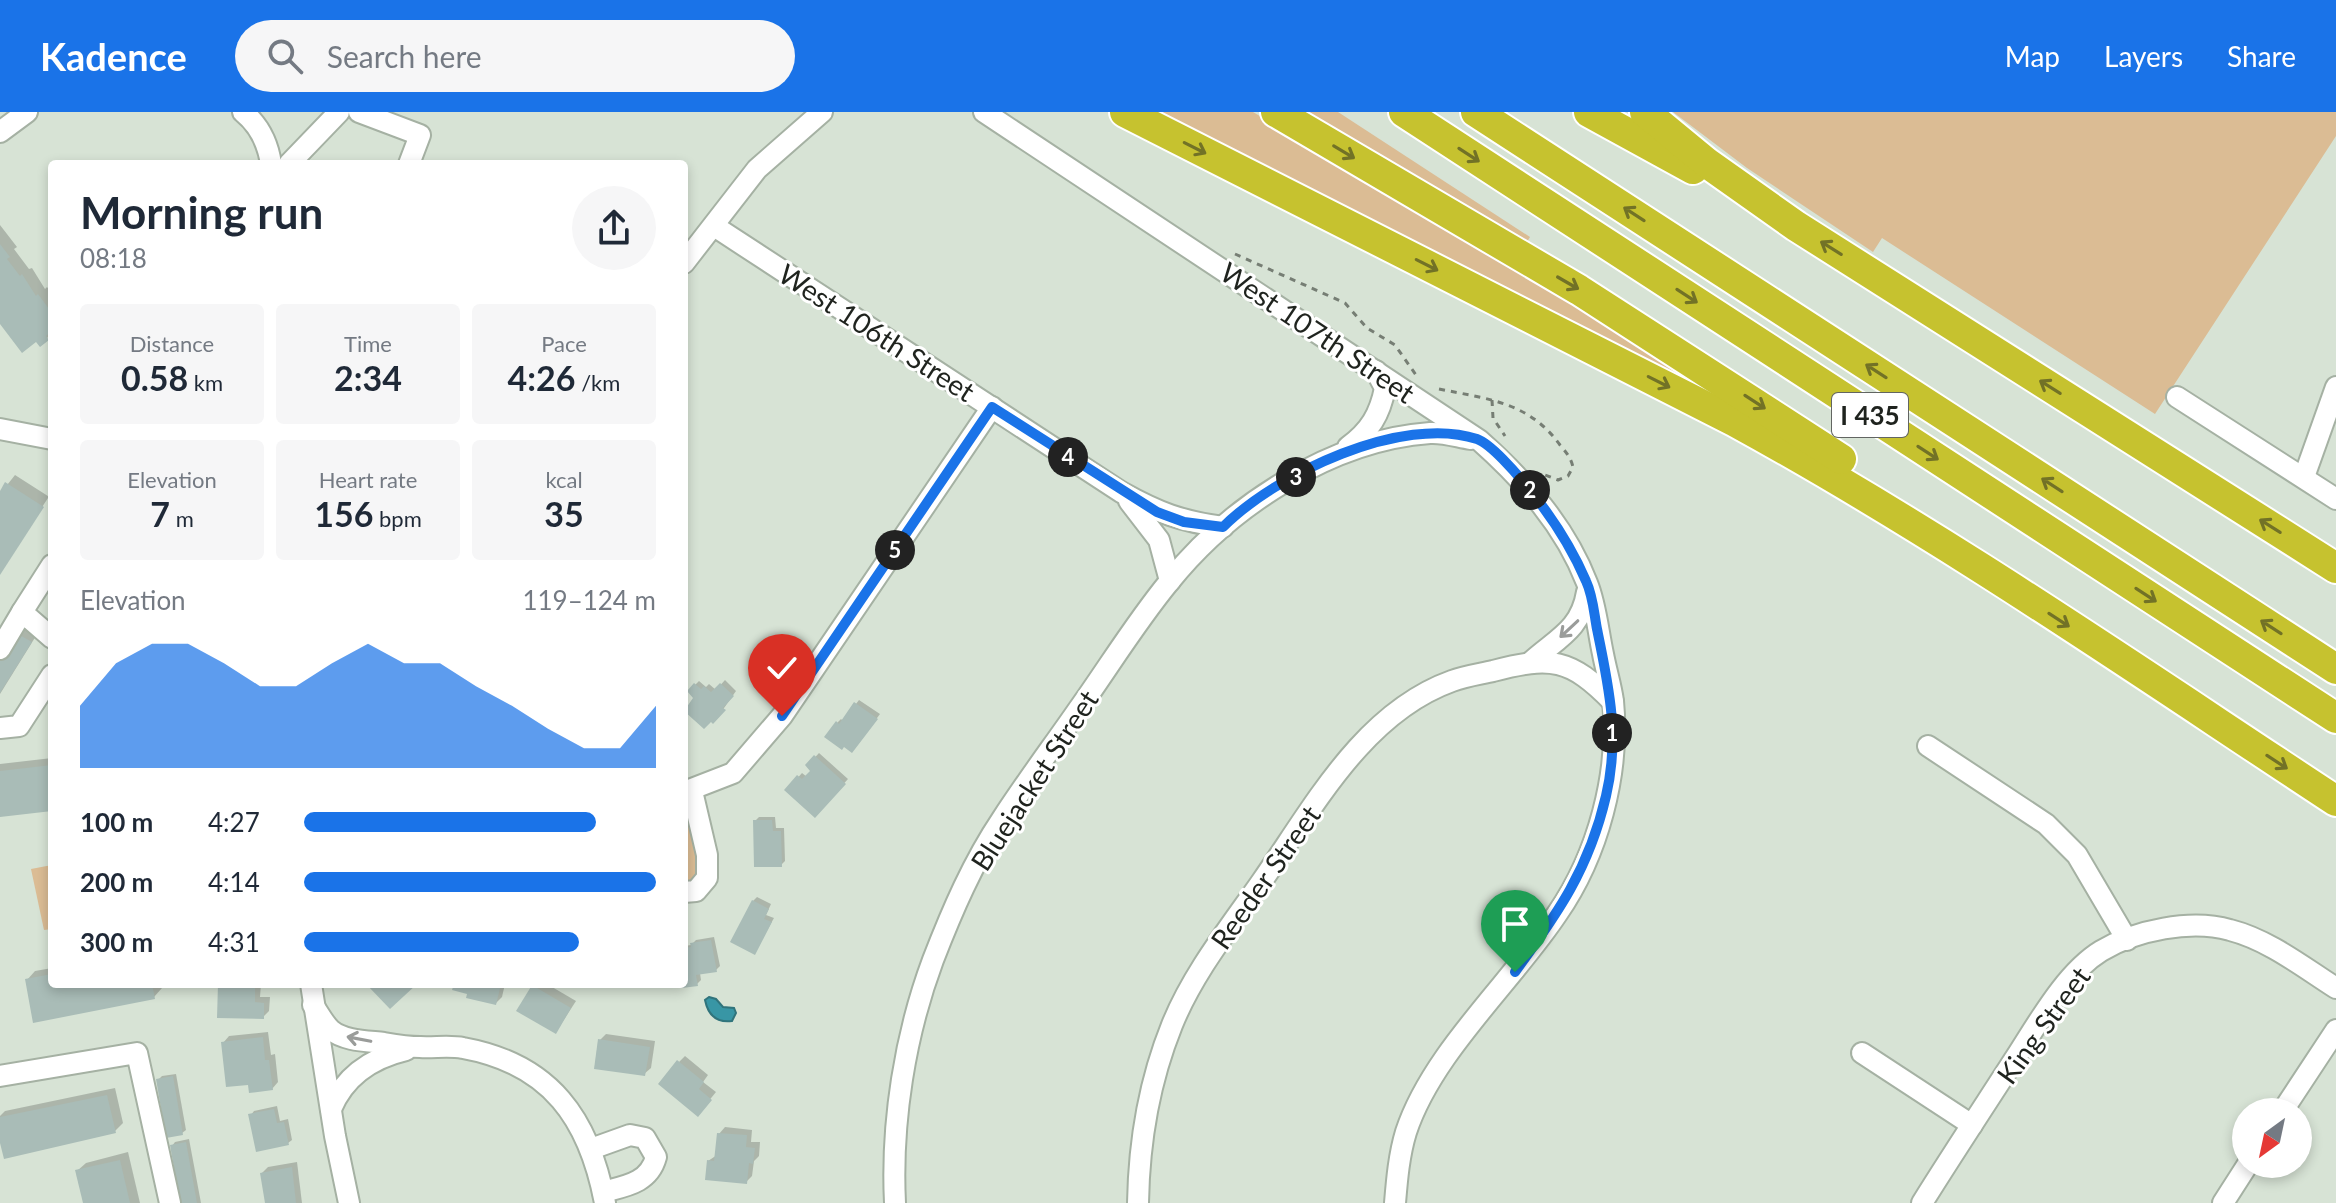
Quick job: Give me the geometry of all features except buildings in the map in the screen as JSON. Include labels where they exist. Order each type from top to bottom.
[{"type":"highway","points":[[1125,112],[1815,465],[1994,577],[2336,801]]},
{"type":"highway","points":[[1276,112],[1579,290],[1689,359],[1950,530],[1994,577]]},
{"type":"highway","name":"I 435","points":[[1404,112],[2336,718]]},
{"type":"highway","name":"I 435","points":[[1476,112],[2336,669]]},
{"type":"highway","points":[[1589,112],[1796,226]]},
{"type":"highway","points":[[1645,112],[1707,163],[1796,226],[2336,568]]},
{"type":"street","points":[[0,132],[27,112]]},
{"type":"street","points":[[243,112],[269,147],[271,160]]},
{"type":"street","points":[[293,160],[339,112]]},
{"type":"street","points":[[359,112],[420,135],[411,160]]},
{"type":"street","points":[[688,258],[757,169],[822,112]]},
{"type":"street","name":"West 107th Street","points":[[984,112],[1479,440],[1515,472],[1547,511],[1569,545],[1588,585],[1613,702],[1612,761],[1607,795],[1595,838],[1577,881],[1558,913],[1444,1060],[1422,1095],[1407,1131],[1398,1168],[1395,1203]]},
{"type":"street","name":"West 106th Street","points":[[714,226],[1121,492],[1157,512],[1184,522],[1223,527]]},
{"type":"street","name":"Bluejacket Street","points":[[1339,455],[1364,435],[1380,412],[1385,388],[1374,369]]},
{"type":"street","points":[[2304,477],[2331,420],[2336,387]]},
{"type":"street","points":[[2177,397],[2336,499]]},
{"type":"street","points":[[688,892],[696,891],[707,878],[707,855],[688,791],[733,773],[782,716],[992,407]]},
{"type":"street","points":[[0,429],[48,438]]},
{"type":"street","name":"Bluejacket Street","points":[[895,1203],[896,1137],[914,1022],[932,962],[957,902],[1001,820],[1170,581],[1242,508],[1339,455],[1384,440],[1433,433],[1479,440]]},
{"type":"street","name":"West 106th Street","points":[[1121,492],[1159,540],[1170,581]]},
{"type":"street","points":[[0,649],[48,571]]},
{"type":"street","name":"Reeder Street","points":[[1532,661],[1576,624],[1585,608],[1588,585]]},
{"type":"street","points":[[22,612],[48,635]]},
{"type":"street","name":"Reeder Street","points":[[1138,1203],[1139,1161],[1146,1107],[1172,1023],[1212,953],[1353,753],[1385,722],[1418,698],[1451,681],[1532,661],[1551,661],[1589,678],[1613,702]]},
{"type":"street","points":[[0,728],[19,726],[48,681]]},
{"type":"street","points":[[1928,746],[2046,824],[2084,865],[2127,940],[2182,924],[2227,929],[2258,940],[2336,988]]},
{"type":"street","name":"King Street","points":[[1922,1203],[2062,990],[2082,966],[2101,951],[2127,940]]},
{"type":"street","points":[[312,994],[331,1030],[350,1039],[418,1047],[459,1047],[501,1057],[533,1075],[555,1092],[579,1122],[591,1149],[604,1197],[643,1179],[653,1168],[656,1157],[645,1138],[630,1135],[591,1149]]},
{"type":"street","points":[[312,994],[349,1203]]},
{"type":"street","points":[[2291,1098],[2336,1030]]},
{"type":"street","points":[[331,1109],[337,1093],[357,1071],[383,1056],[418,1047]]},
{"type":"street","points":[[0,1076],[137,1053],[170,1203]]},
{"type":"street","points":[[1862,1053],[1972,1125]]},
{"type":"street","points":[[2223,1203],[2239,1178]]},
{"type":"path","points":[[1226,249],[1345,303],[1367,328],[1395,345],[1421,382]]},
{"type":"path","points":[[1433,388],[1513,407],[1546,426],[1573,467],[1568,476],[1558,480],[1544,476],[1534,468]]},
{"type":"path","points":[[1492,400],[1493,418],[1511,445]]},
{"type":"shaded area","points":[[1159,112],[1253,112],[1522,271],[1685,372],[1681,378]]},
{"type":"shaded area","points":[[1297,112],[1338,112],[1530,237],[1525,245]]},
{"type":"shaded area","points":[[1673,112],[2336,112],[2336,136],[2155,414],[1882,238],[1873,252],[1747,168]]},
{"type":"shaded area","points":[[688,816],[697,856],[694,881],[688,883]]},
{"type":"shaded area","points":[[48,866],[48,930],[44,930],[31,869]]},
{"type":"water","points":[[709,997],[716,999],[723,1007],[734,1008],[736,1013],[732,1021],[721,1021],[711,1014],[705,1000]]},
{"type":"route","points":[[782,716],[992,407],[1121,492],[1157,512],[1184,522],[1223,527],[1242,508],[1339,455],[1384,440],[1433,433],[1479,440],[1515,472],[1547,511],[1569,545],[1588,585],[1613,702],[1612,761],[1607,795],[1595,838],[1577,881],[1558,913],[1515,972]]}]
